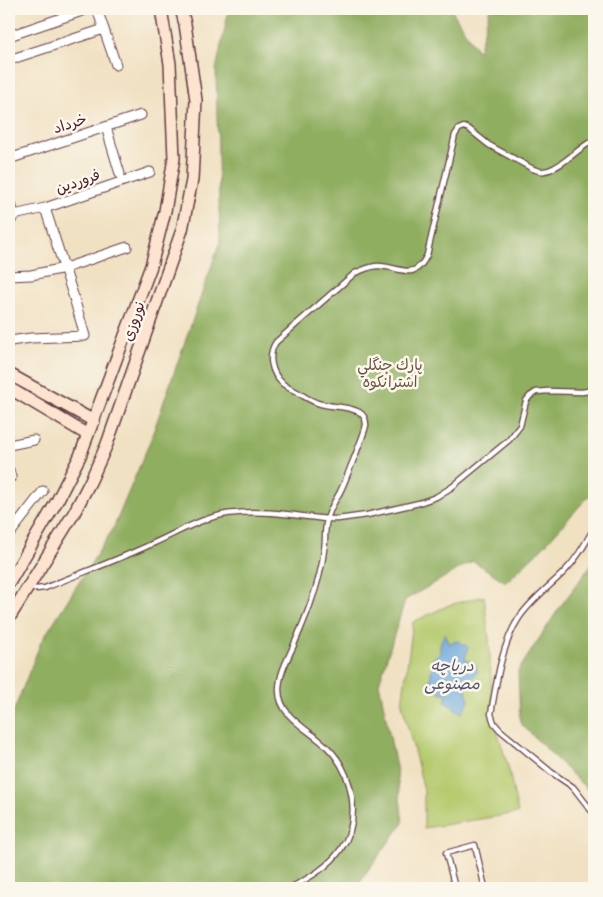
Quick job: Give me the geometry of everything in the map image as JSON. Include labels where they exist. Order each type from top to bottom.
[{"type":"street","points":[[9,36],[88,9]]},
{"type":"street","points":[[97,9],[116,65]]},
{"type":"street","name":"نوروزی","points":[[9,583],[57,501],[80,456],[150,266],[165,212],[174,158],[170,64],[161,9]]},
{"type":"street","name":"نوروزی","points":[[9,618],[74,513],[91,480],[107,444],[182,230],[192,180],[196,100],[185,24],[181,9]]},
{"type":"street","points":[[9,60],[104,29]]},
{"type":"street","name":"خرداد","points":[[9,159],[141,115]]},
{"type":"street","points":[[106,127],[120,174]]},
{"type":"street","name":"فروردین","points":[[14,215],[45,208],[150,172]]},
{"type":"street","points":[[9,196],[14,215],[9,224]]},
{"type":"street","points":[[9,343],[10,341],[31,338],[85,336],[45,208]]},
{"type":"street","points":[[9,276],[31,275],[65,268],[127,247]]},
{"type":"street","points":[[120,348],[138,355]]},
{"type":"street","points":[[9,374],[94,421]]},
{"type":"street","points":[[9,388],[88,435]]},
{"type":"street","points":[[9,445],[34,440]]},
{"type":"street","points":[[9,470],[11,477],[9,478]]},
{"type":"street","points":[[9,535],[43,491]]},
{"type":"lane","points":[[290,888],[311,877],[330,863],[341,849],[349,834],[352,821],[350,790],[338,759],[329,748],[300,725],[284,709],[278,689],[285,664],[305,620],[319,582],[325,547],[327,519],[364,432],[366,420],[363,415],[353,409],[320,404],[283,384],[275,373],[271,355],[272,348],[276,342],[355,273],[370,267],[379,266],[404,272],[411,272],[419,268],[427,255],[455,135],[459,129],[464,127],[469,129],[489,145],[539,171],[553,169],[585,144],[594,140]]},
{"type":"lane","points":[[28,588],[45,588],[154,543],[198,521],[217,516],[257,512],[338,519],[367,515],[419,503],[436,497],[452,487],[510,440],[520,426],[526,401],[536,392],[582,392],[594,390]]},
{"type":"lane","points":[[594,528],[579,555],[565,572],[546,588],[518,619],[506,644],[491,714],[494,723],[500,730],[573,787],[594,814]]},
{"type":"lane","points":[[455,888],[446,853],[475,845],[484,888]]},
{"type":"lane","points":[[233,888],[247,888]]},
{"type":"green space","name":"پارك جنگلي اشترانكوه","points":[[229,9],[451,9],[478,52],[490,9],[594,9],[594,490],[544,546],[506,582],[473,561],[405,600],[379,683],[396,767],[403,823],[356,888],[9,888],[9,723],[41,642],[113,529],[149,444],[220,242],[216,70]]},
{"type":"green space","points":[[594,561],[594,796],[520,723],[518,671],[560,607]]},
{"type":"green space","points":[[484,596],[489,638],[493,718],[508,766],[518,813],[424,828],[424,790],[402,704],[413,622],[449,605]]},
{"type":"water","name":"دریاچه مصنوعی","points":[[445,633],[449,643],[458,641],[468,647],[465,660],[475,663],[478,672],[470,680],[466,690],[469,701],[462,713],[445,702],[447,694],[430,689],[432,659],[440,653],[440,644]]}]
